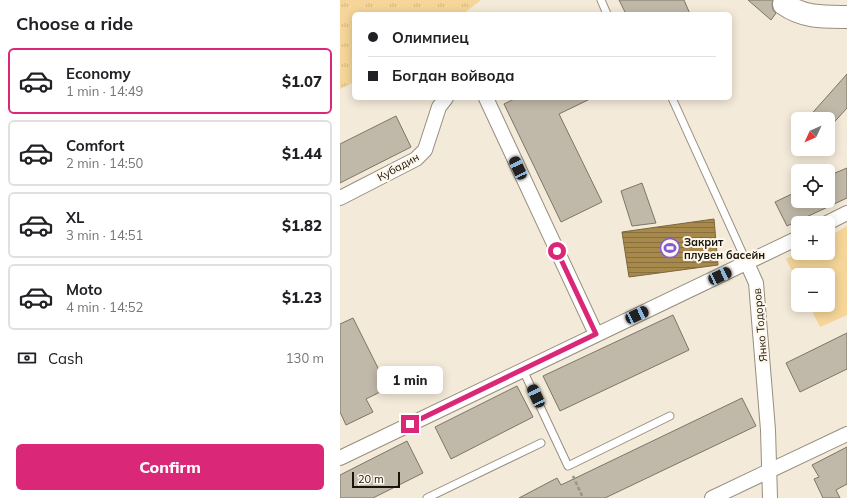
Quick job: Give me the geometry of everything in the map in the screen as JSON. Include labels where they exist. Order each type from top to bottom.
[{"type":"main road","points":[[784,4],[793,10],[808,15],[847,17]]},
{"type":"street","name":"Кубадин","points":[[340,198],[416,159],[425,150],[439,107],[444,100]]},
{"type":"street","points":[[487,100],[596,334]]},
{"type":"street","points":[[835,219],[847,213]]},
{"type":"street","points":[[340,458],[791,241]]},
{"type":"street","name":"Янко Тодоров","points":[[747,263],[756,283],[768,430],[770,498]]},
{"type":"street","points":[[712,498],[847,434]]},
{"type":"lane","points":[[601,0],[606,12]]},
{"type":"lane","name":"Янко Тодоров","points":[[673,100],[747,263]]},
{"type":"lane","points":[[523,370],[568,466],[670,416]]},
{"type":"lane","points":[[427,498],[541,443]]},
{"type":"path","points":[[568,466],[583,498]]},
{"type":"green space","points":[[340,0],[481,0],[466,12],[352,12],[352,83],[340,89]]},
{"type":"green space","points":[[847,226],[847,315],[820,327],[812,312],[835,312],[835,268],[791,269],[786,259],[791,256],[791,260],[835,260],[835,233]]},
{"type":"shaded area","name":"Закрит плувен басейн","points":[[714,219],[718,265],[629,277],[622,232]]},
{"type":"building","points":[[619,0],[684,0],[689,12],[625,12]]},
{"type":"building","points":[[748,0],[773,0],[773,10],[776,13],[771,20]]},
{"type":"building","points":[[847,74],[847,108],[835,121],[835,112],[813,112]]},
{"type":"building","points":[[512,100],[588,100],[559,114],[602,202],[561,222],[504,104]]},
{"type":"building","points":[[396,116],[411,147],[340,183],[340,144]]},
{"type":"building","points":[[847,168],[847,198],[835,204],[835,173]]},
{"type":"building","points":[[642,183],[656,223],[632,226],[621,191]]},
{"type":"building","points":[[791,194],[791,208],[826,208],[808,216],[791,216],[791,224],[787,226],[775,202]]},
{"type":"building","points":[[673,315],[689,350],[560,411],[543,376]]},
{"type":"building","points":[[353,318],[388,388],[366,399],[373,412],[346,425],[340,412],[340,324]]},
{"type":"building","points":[[847,333],[847,369],[800,392],[786,363]]},
{"type":"building","points":[[517,386],[533,417],[451,459],[435,427]]},
{"type":"building","points":[[742,398],[756,426],[605,498],[519,498],[557,478],[561,485]]},
{"type":"building","points":[[407,441],[423,473],[373,498],[340,498],[340,475]]},
{"type":"building","points":[[847,447],[847,484],[836,490],[840,498],[823,498],[814,479],[819,477],[812,465]]},
{"type":"place","name":"Закрит плувен басейн","points":[[670,248]]},
{"type":"route","points":[[410,424],[596,334],[557,251]]}]
